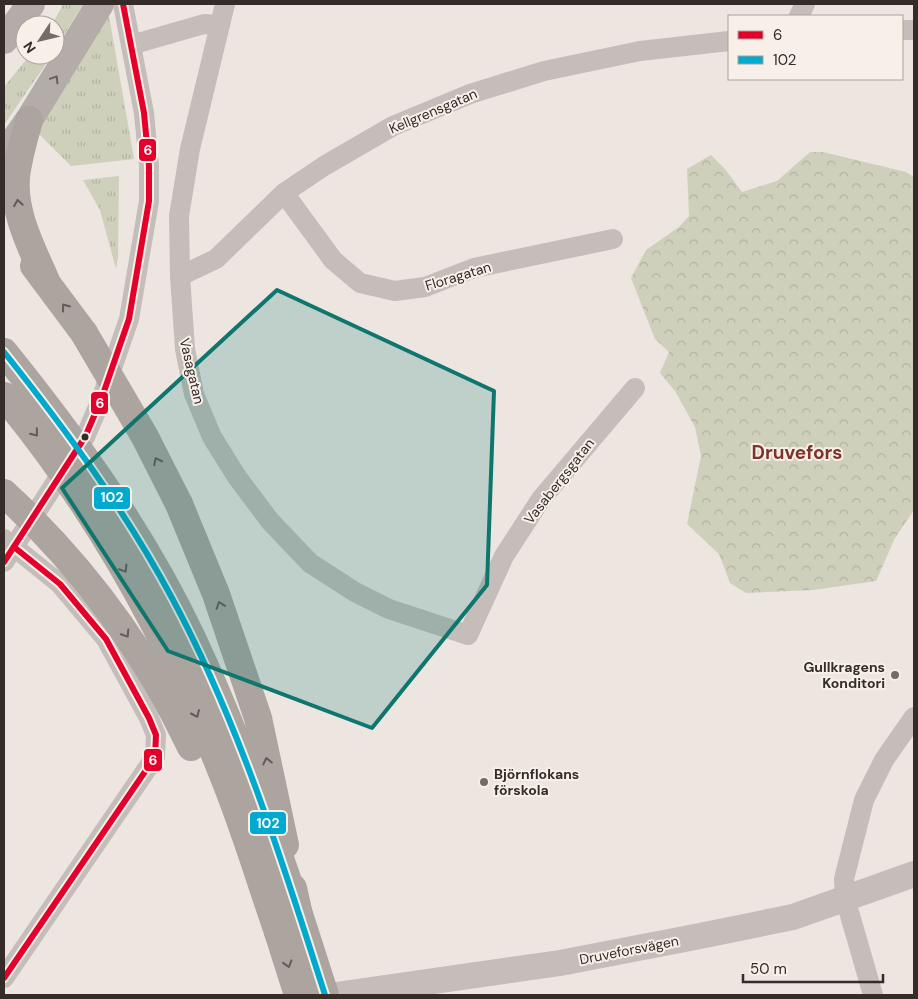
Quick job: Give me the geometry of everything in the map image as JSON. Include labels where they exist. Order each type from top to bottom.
[{"type":"highway","points":[[29,120],[18,161],[17,198],[22,223],[46,281]]},
{"type":"highway","points":[[4,228],[84,333],[149,445],[179,504],[216,594],[258,718],[298,911]]},
{"type":"highway","points":[[4,352],[58,419],[106,488],[153,564],[191,635],[230,724],[272,833],[325,995]]},
{"type":"highway","points":[[4,396],[38,437],[84,504],[129,577],[169,652],[227,785],[298,995]]},
{"type":"highway","points":[[4,492],[72,561],[104,601],[148,668],[177,718],[278,932]]},
{"type":"main road","points":[[4,40],[31,4]]},
{"type":"main road","points":[[4,155],[29,120],[100,4]]},
{"type":"street","points":[[4,978],[155,757],[156,735],[130,681],[106,639],[60,584],[7,549],[47,497],[85,437],[101,400],[128,319],[138,273],[149,201],[150,166],[144,113],[123,4]]},
{"type":"street","name":"Vasagatan","points":[[225,4],[218,25],[190,148],[179,216],[180,276],[185,349],[194,394],[212,437],[237,477],[270,521],[310,563],[355,592],[389,610],[468,635]]},
{"type":"street","points":[[131,45],[204,24],[218,25]]},
{"type":"street","name":"Kellgrensgatan","points":[[180,276],[216,259],[284,193],[324,166],[394,126],[470,94],[544,71],[631,53],[728,41]]},
{"type":"street","name":"Floragatan","points":[[284,193],[333,260],[360,283],[394,291],[425,287],[474,268],[612,239]]},
{"type":"street","name":"Vasabergsgatan","points":[[468,635],[504,556],[541,499],[636,388]]},
{"type":"street","points":[[47,497],[46,523],[50,559],[60,584]]},
{"type":"street","points":[[873,995],[845,898],[844,879],[864,800],[884,760],[914,717]]},
{"type":"street","name":"Druveforsvägen","points":[[336,995],[560,963],[793,917],[914,874]]},
{"type":"highlighted area","points":[[277,290],[494,391],[487,585],[372,728],[168,651],[62,488]]},
{"type":"green space","points":[[63,4],[83,4],[65,34],[65,15],[57,15]]},
{"type":"green space","points":[[108,10],[134,159],[71,166],[37,132]]},
{"type":"green space","points":[[22,65],[45,65],[4,125],[4,87]]},
{"type":"green space","points":[[810,152],[823,152],[906,172],[914,177],[914,510],[895,538],[876,581],[813,590],[746,593],[730,583],[719,554],[687,524],[701,456],[695,427],[675,391],[660,373],[669,352],[655,339],[631,278],[646,250],[679,227],[689,216],[687,169],[711,155],[725,169],[742,192],[777,181]]},
{"type":"green space","points":[[119,176],[118,258],[116,269],[100,210],[83,180]]},
{"type":"transit line","name":"6","points":[[4,562],[85,437],[101,400],[129,319],[149,201],[149,166],[144,113],[123,4]]},
{"type":"transit line","name":"102","points":[[4,352],[50,411],[115,502],[154,565],[196,645],[239,743],[258,793],[325,995]]},
{"type":"transit line","name":"6","points":[[4,978],[155,757],[156,735],[149,718],[106,639],[60,584],[14,547]]},
{"type":"place","name":"Gullkragens Konditori","points":[[895,675]]},
{"type":"place","name":"Björnflokans förskola","points":[[484,782]]},
{"type":"district","name":"Druvefors","points":[[797,452]]}]
